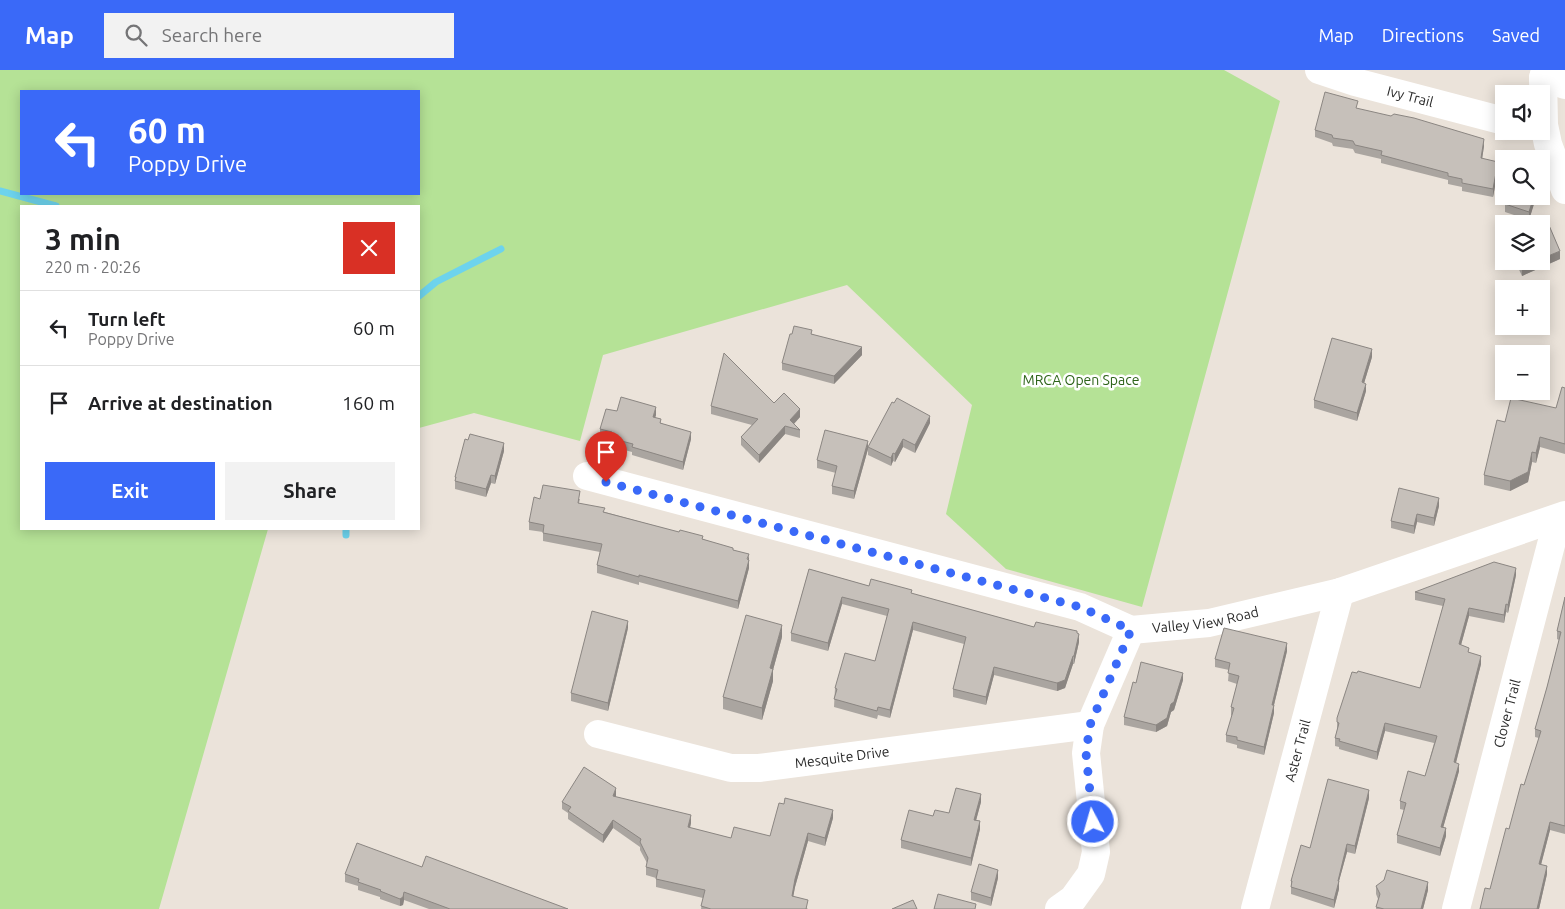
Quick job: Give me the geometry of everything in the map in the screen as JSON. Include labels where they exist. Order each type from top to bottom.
[{"type":"street","name":"Ivy Trail","points":[[1318,70],[1354,82],[1495,119]]},
{"type":"street","points":[[1547,140],[1565,190]]},
{"type":"street","points":[[587,476],[1080,607],[1131,630],[1090,725],[1086,753],[1096,852],[1090,876],[1073,898],[1060,909]]},
{"type":"street","name":"Valley View Road","points":[[1131,630],[1209,623],[1340,592],[1562,517]]},
{"type":"street","name":"Clover Trail","points":[[1456,909],[1562,517]]},
{"type":"street","name":"Aster Trail","points":[[1254,909],[1340,592]]},
{"type":"street","name":"Mesquite Drive","points":[[598,734],[731,768],[759,768],[1090,725]]},
{"type":"green space","name":"MRCA Open Space","points":[[0,70],[1224,70],[1280,101],[1142,607],[1006,569],[946,514],[972,405],[847,285],[603,355],[580,441],[474,413],[420,428],[420,205],[20,205],[20,530],[268,530],[159,909],[0,909]]},
{"type":"building","points":[[1325,92],[1358,101],[1356,108],[1391,116],[1394,114],[1414,118],[1484,139],[1481,158],[1495,161],[1493,189],[1462,183],[1462,179],[1448,176],[1448,173],[1381,155],[1382,151],[1355,145],[1353,141],[1333,138],[1332,135],[1315,130]]},
{"type":"building","points":[[1508,205],[1531,205],[1529,212]]},
{"type":"building","points":[[1550,228],[1560,251],[1550,255]]},
{"type":"building","points":[[794,326],[812,330],[811,334],[862,347],[834,376],[782,363]]},
{"type":"building","points":[[1332,338],[1372,349],[1362,382],[1366,384],[1357,413],[1314,400]]},
{"type":"building","points":[[724,353],[774,403],[784,393],[800,409],[790,420],[800,430],[785,426],[759,455],[741,437],[758,419],[711,406]]},
{"type":"building","points":[[1562,387],[1565,388],[1565,444],[1540,437],[1536,453],[1532,452],[1528,472],[1510,481],[1484,475],[1497,420],[1505,422],[1510,400],[1520,400],[1556,408]]},
{"type":"building","points":[[621,397],[656,407],[653,417],[661,419],[660,423],[691,432],[683,462],[632,447],[633,444],[610,438],[612,432],[600,429],[606,409],[617,411]]},
{"type":"building","points":[[897,398],[930,416],[915,445],[903,439],[891,458],[868,447],[892,402],[894,403]]},
{"type":"building","points":[[825,430],[868,441],[854,491],[832,486],[837,466],[817,460]]},
{"type":"building","points":[[470,434],[504,443],[495,476],[491,475],[486,489],[455,481],[465,439],[468,440]]},
{"type":"building","points":[[543,485],[580,491],[578,503],[605,508],[603,512],[679,532],[680,530],[703,536],[702,539],[749,554],[738,601],[597,565],[602,544],[543,533],[544,525],[529,522],[534,497],[540,499]]},
{"type":"building","points":[[1399,488],[1439,498],[1434,518],[1417,514],[1414,526],[1391,521]]},
{"type":"building","points":[[1494,562],[1516,568],[1504,615],[1469,608],[1459,644],[1469,648],[1468,652],[1481,656],[1454,762],[1459,764],[1441,827],[1446,828],[1440,848],[1397,835],[1406,803],[1400,801],[1408,771],[1425,776],[1437,736],[1385,723],[1377,752],[1339,741],[1340,739],[1335,738],[1339,723],[1337,718],[1352,672],[1357,673],[1358,671],[1420,688],[1445,599],[1415,592]]},
{"type":"building","points":[[809,569],[869,586],[871,579],[912,590],[911,593],[1034,627],[1036,622],[1077,631],[1079,634],[1074,656],[1065,680],[1057,683],[994,667],[986,697],[953,689],[966,637],[913,622],[890,710],[878,707],[877,711],[834,699],[837,689],[835,688],[845,653],[875,661],[889,609],[842,597],[828,643],[791,633]]},
{"type":"building","points":[[1565,597],[1565,826],[1550,822],[1539,864],[1547,866],[1537,909],[1480,909],[1485,888],[1490,889],[1506,828],[1509,829],[1521,784],[1524,785],[1541,731],[1535,729],[1561,632],[1557,631]]},
{"type":"building","points":[[592,611],[628,621],[608,703],[571,693]]},
{"type":"building","points":[[746,615],[782,625],[770,668],[773,669],[762,708],[723,697]]},
{"type":"building","points":[[1224,628],[1287,643],[1264,747],[1226,735],[1234,708],[1231,707],[1239,676],[1228,673],[1230,663],[1215,659]]},
{"type":"building","points":[[1141,662],[1183,673],[1167,718],[1156,725],[1124,717],[1133,682],[1136,683]]},
{"type":"building","points":[[584,767],[616,788],[613,796],[691,815],[688,827],[731,838],[734,827],[770,836],[779,803],[784,804],[785,798],[833,810],[825,838],[808,833],[795,879],[792,896],[808,900],[806,909],[711,909],[701,906],[705,890],[656,879],[658,870],[646,867],[648,858],[640,842],[641,839],[613,820],[603,835],[568,811],[571,807],[562,802]]},
{"type":"building","points":[[1328,779],[1369,790],[1355,846],[1347,844],[1334,900],[1291,887],[1301,845],[1310,848]]},
{"type":"building","points":[[956,788],[981,794],[974,820],[980,821],[971,858],[901,840],[909,810],[933,816],[935,810],[949,813]]},
{"type":"building","points":[[357,843],[422,867],[426,856],[568,909],[450,909],[404,892],[403,897],[400,899],[358,882],[359,879],[345,874]]},
{"type":"building","points":[[979,864],[998,870],[991,898],[971,892]]},
{"type":"building","points":[[1387,870],[1428,882],[1421,909],[1384,909],[1376,907],[1380,894],[1376,886],[1384,880]]},
{"type":"building","points":[[938,894],[976,904],[975,909],[934,909]]},
{"type":"building","points":[[913,900],[917,909],[892,909]]},
{"type":"waterway","points":[[0,191],[52,205]]},
{"type":"waterway","points":[[420,295],[436,282],[501,249]]},
{"type":"waterway","points":[[346,530],[346,535]]},
{"type":"route","points":[[606,482],[1080,607],[1131,630],[1090,725],[1086,753],[1093,822]]}]
